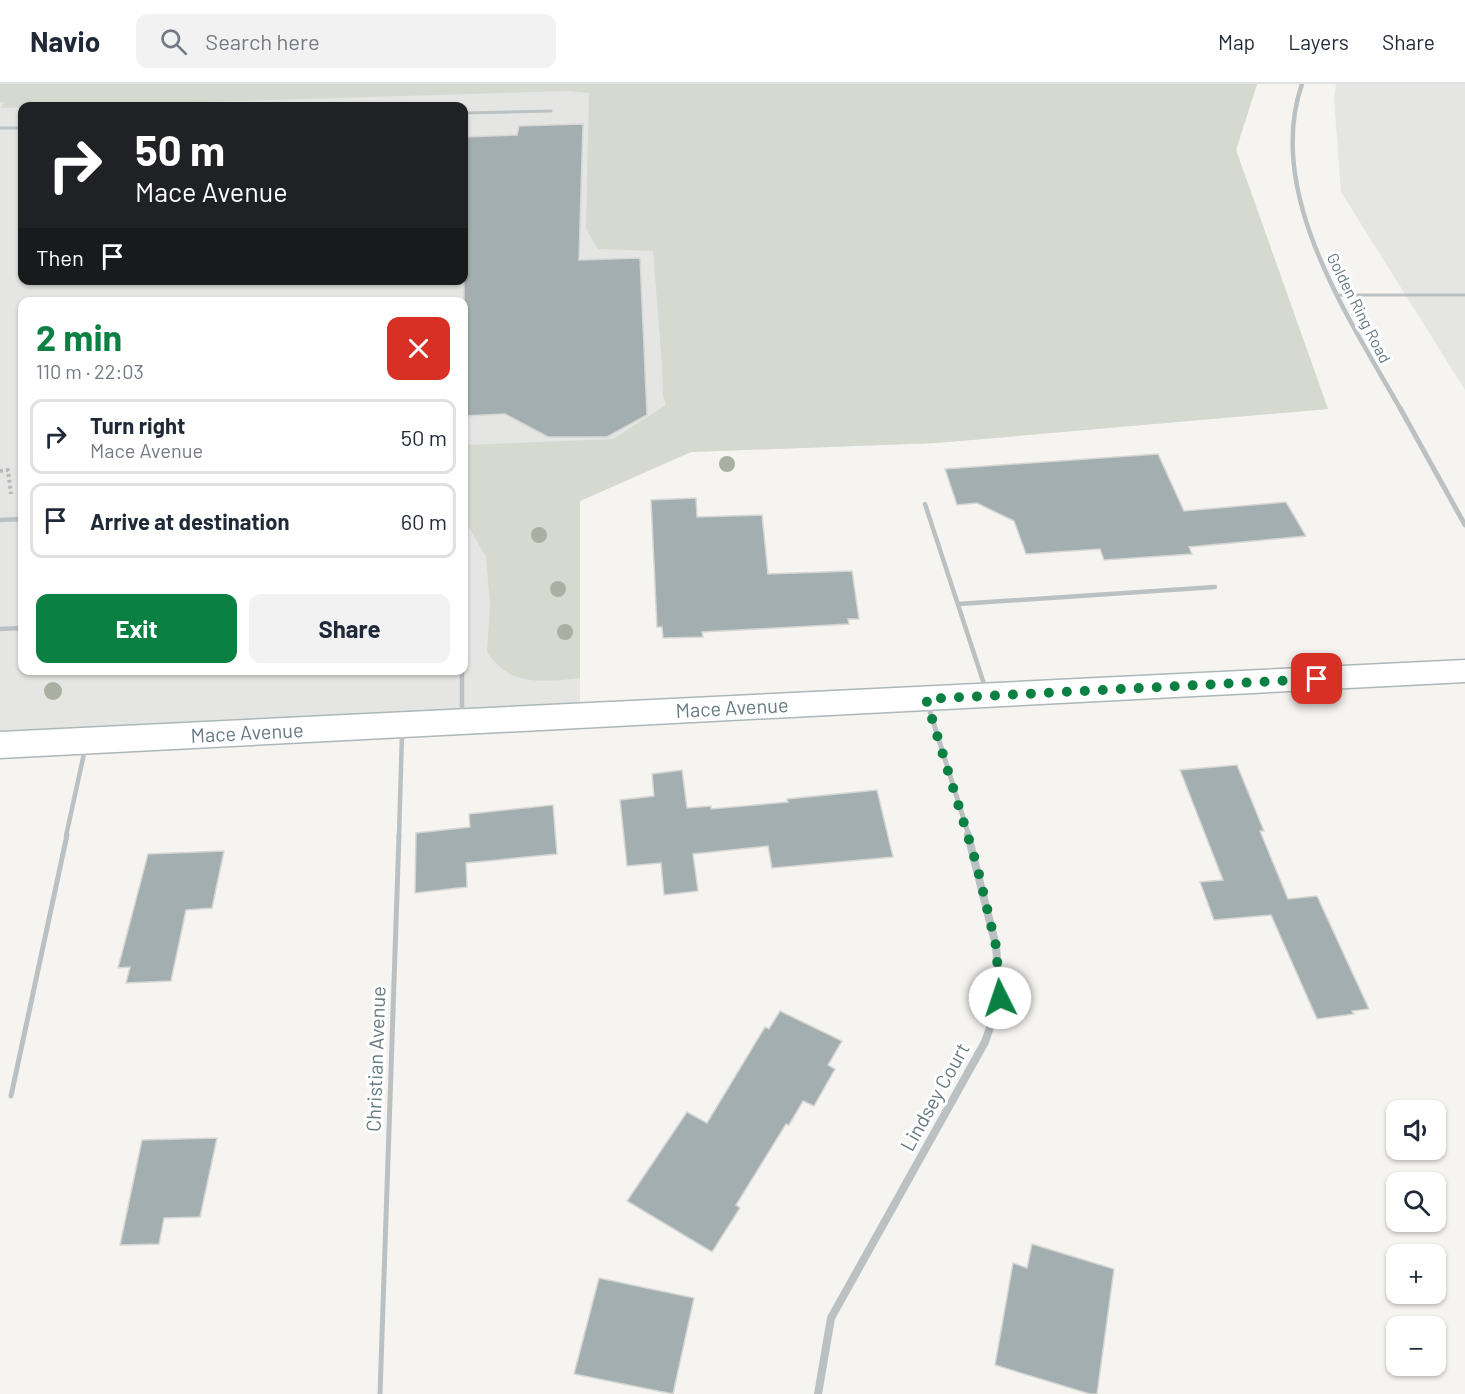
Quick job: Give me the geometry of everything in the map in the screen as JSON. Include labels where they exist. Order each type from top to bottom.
[{"type":"main road","name":"Mace Avenue","points":[[0,745],[1465,671]]},
{"type":"street","name":"Golden Ring Road","points":[[1302,84],[1296,101],[1291,147],[1301,201],[1319,258],[1340,295],[1351,321],[1465,525]]},
{"type":"street","name":"Lindsey Court","points":[[818,1394],[831,1318],[985,1042],[1000,998],[996,946],[972,846],[926,699]]},
{"type":"lane","points":[[468,113],[551,111]]},
{"type":"lane","points":[[0,128],[18,128]]},
{"type":"lane","points":[[1340,295],[1465,295]]},
{"type":"lane","points":[[925,504],[987,696]]},
{"type":"lane","points":[[0,520],[18,519]]},
{"type":"lane","points":[[958,604],[1215,587]]},
{"type":"lane","points":[[0,629],[18,628]]},
{"type":"lane","points":[[462,675],[462,722]]},
{"type":"lane","name":"Christian Avenue","points":[[380,1394],[403,725]]},
{"type":"lane","points":[[11,1096],[87,741]]},
{"type":"shaded area","points":[[0,84],[1257,84],[1236,150],[1328,409],[936,443],[691,452],[580,501],[580,715],[0,745]]},
{"type":"shaded area","points":[[0,84],[1257,84],[1236,150],[1328,409],[936,443],[691,452],[580,501],[580,678],[554,681],[529,680],[506,671],[487,652],[490,605],[486,557],[468,526],[468,445],[613,439],[666,405],[663,396],[653,251],[598,249],[586,229],[589,93],[566,91],[200,102],[18,102],[18,107],[1,108],[4,102],[0,102]]},
{"type":"shaded area","points":[[1336,84],[1465,84],[1465,390],[1341,192],[1334,99]]},
{"type":"building","points":[[583,124],[579,260],[640,258],[647,415],[607,437],[548,437],[505,414],[468,416],[468,297],[464,297],[464,285],[468,285],[468,137],[517,135],[519,126]]},
{"type":"building","points":[[1158,454],[1184,511],[1286,502],[1306,536],[1189,547],[1192,554],[1104,560],[1100,549],[1026,554],[1014,521],[977,503],[957,505],[945,469]]},
{"type":"building","points":[[696,498],[697,517],[762,515],[768,574],[852,571],[859,619],[848,619],[849,624],[702,632],[703,637],[663,638],[662,627],[657,627],[651,500]]},
{"type":"building","points":[[1237,765],[1264,831],[1260,831],[1288,899],[1317,896],[1369,1009],[1352,1011],[1354,1014],[1317,1019],[1271,915],[1214,920],[1200,882],[1223,880],[1180,770]]},
{"type":"building","points":[[682,770],[687,808],[711,806],[711,809],[788,802],[787,799],[877,790],[893,857],[772,868],[768,846],[693,854],[698,891],[664,895],[661,863],[627,866],[620,800],[654,796],[652,774]]},
{"type":"building","points":[[553,805],[557,854],[466,863],[467,887],[415,893],[416,833],[470,827],[469,814]]},
{"type":"building","points":[[224,851],[212,908],[186,910],[171,981],[126,983],[130,967],[118,968],[148,854]]},
{"type":"building","points":[[780,1011],[842,1041],[828,1065],[835,1069],[814,1106],[803,1101],[789,1125],[786,1124],[736,1205],[740,1208],[712,1252],[627,1201],[687,1112],[707,1123],[765,1027],[769,1029]]},
{"type":"building","points":[[217,1138],[200,1217],[164,1218],[159,1244],[120,1245],[142,1140]]},
{"type":"building","points":[[1032,1244],[1114,1269],[1097,1394],[1090,1394],[995,1365],[1013,1263],[1027,1268]]},
{"type":"building","points":[[599,1278],[694,1298],[673,1394],[574,1374]]},
{"type":"route","points":[[1000,998],[996,946],[977,866],[926,699],[1317,679]]}]
